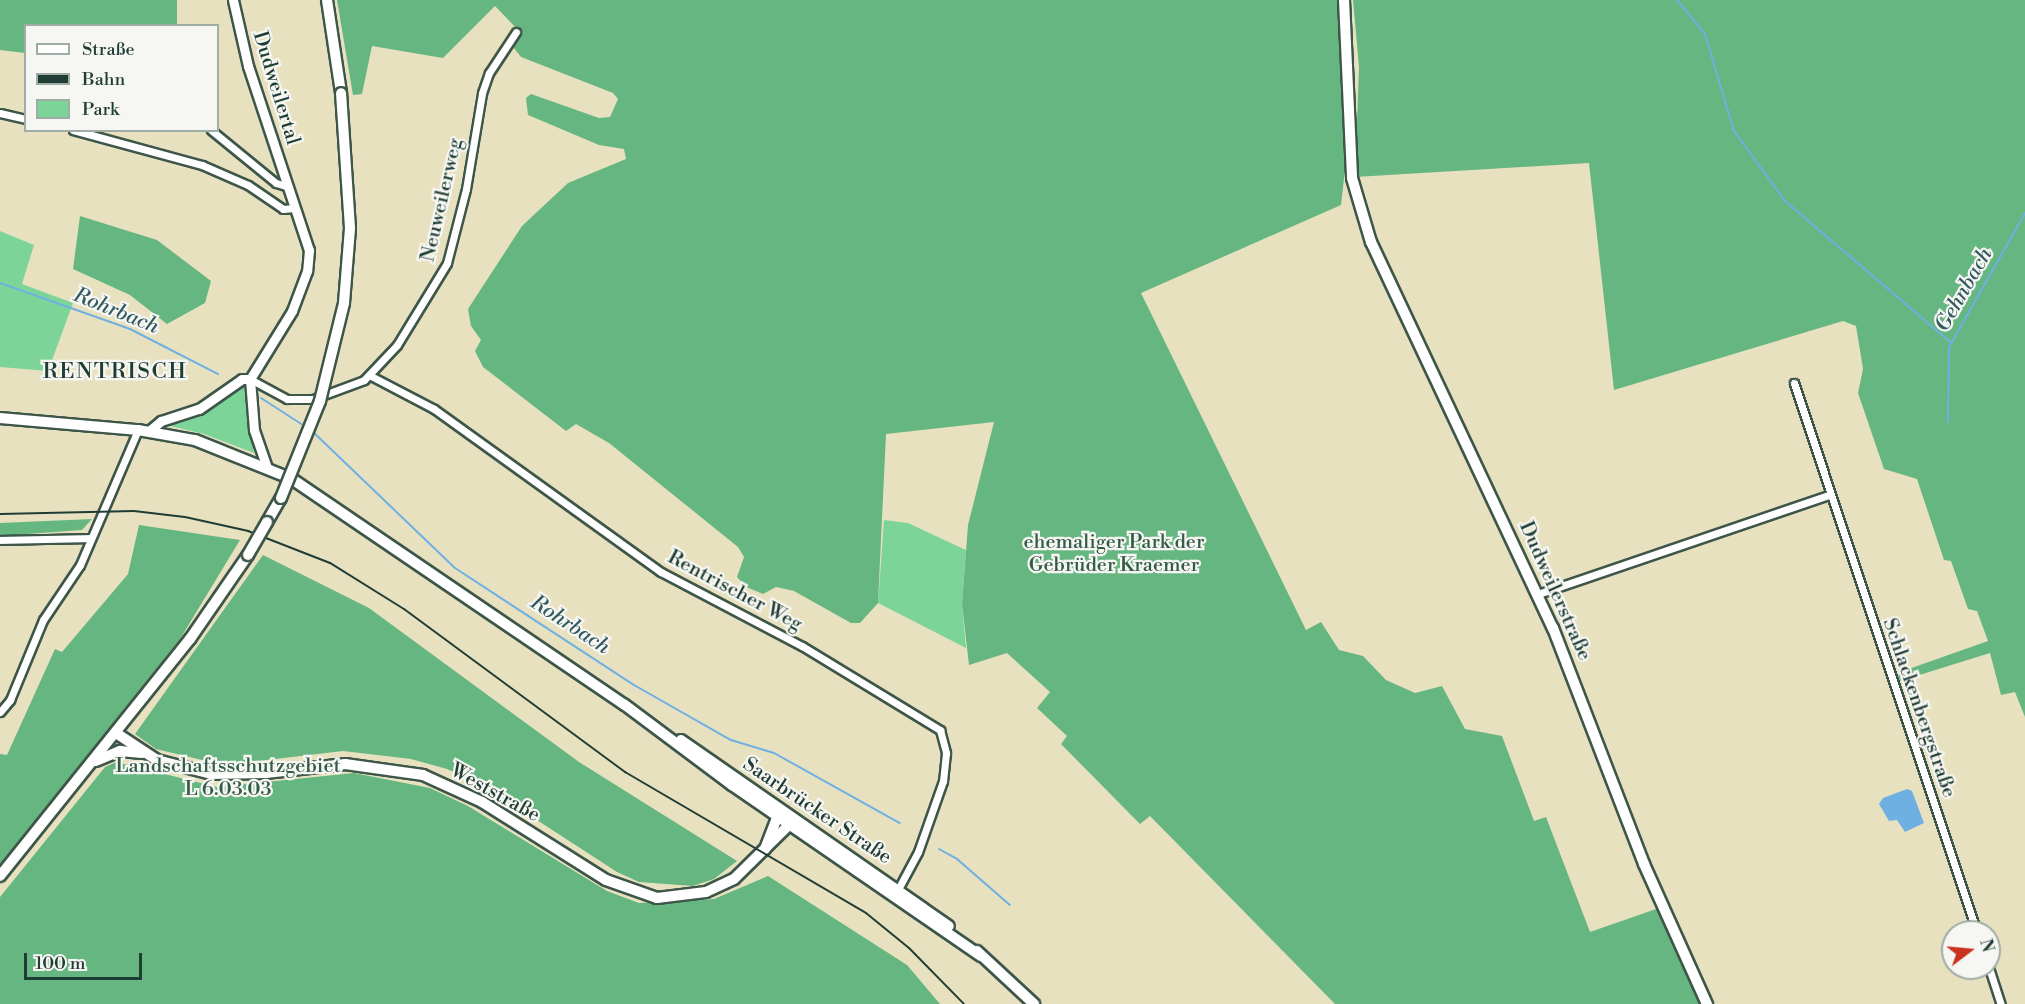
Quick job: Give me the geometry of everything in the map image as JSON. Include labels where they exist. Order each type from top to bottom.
[{"type":"main road","points":[[0,876],[145,697],[248,555],[280,498],[323,391],[344,303],[350,228],[341,93],[327,0]]},
{"type":"main road","name":"Dudweilerstraße","points":[[1344,0],[1350,159],[1356,199],[1371,242],[1538,594],[1570,667],[1644,864],[1707,1004]]},
{"type":"main road","name":"Saarbrücker Straße","points":[[0,418],[149,431],[211,445],[267,467],[318,495],[968,941],[981,956],[1034,1004]]},
{"type":"main road","name":"Weststraße","points":[[116,733],[145,754],[192,770],[232,775],[345,764],[423,775],[482,802],[606,880],[657,898],[693,895],[720,886],[745,871],[789,825]]},
{"type":"main road","points":[[91,764],[120,751],[145,754]]},
{"type":"main road","points":[[781,814],[789,825]]},
{"type":"main road","name":"Weststraße","points":[[765,849],[781,814]]},
{"type":"main road","name":"Saarbrücker Straße","points":[[789,825],[896,892]]},
{"type":"street","name":"Dudweilertal","points":[[233,0],[248,66],[286,186],[307,240],[307,271],[284,328],[250,380]]},
{"type":"street","name":"Neuweilerweg","points":[[250,380],[276,395],[297,401],[333,393],[371,376],[407,332],[447,263],[465,189],[482,93],[516,32]]},
{"type":"street","points":[[0,113],[24,119]]},
{"type":"street","points":[[80,132],[202,165],[248,185],[283,209],[294,208]]},
{"type":"street","points":[[213,132],[276,183],[286,186]]},
{"type":"street","name":"Rentrischer Weg","points":[[371,376],[442,415],[661,572],[802,646],[940,730],[946,753],[943,781],[918,852],[896,892]]},
{"type":"street","points":[[149,431],[161,422],[199,409],[235,383],[250,380],[254,430],[267,467]]},
{"type":"street","name":"Schlackenbergstraße","points":[[1794,383],[1829,495],[1973,920]]},
{"type":"street","points":[[0,712],[10,700],[43,620],[76,573],[138,430]]},
{"type":"street","points":[[1538,594],[1829,495]]},
{"type":"street","points":[[0,540],[90,538]]},
{"type":"street","points":[[1993,980],[2001,1004]]},
{"type":"green space","points":[[0,0],[177,0],[177,24],[24,24],[24,53],[0,50]]},
{"type":"green space","name":"ehemaliger Park der Gebrüder Kraemer","points":[[337,0],[1340,0],[1345,170],[1341,205],[1141,293],[1306,630],[1321,622],[1339,650],[1363,656],[1386,680],[1415,693],[1442,686],[1465,729],[1502,736],[1534,821],[1546,817],[1590,932],[1659,908],[1701,1004],[1335,1004],[1150,816],[1140,824],[1061,744],[1067,736],[1037,708],[1050,692],[1007,653],[969,665],[962,604],[968,525],[994,422],[886,434],[878,603],[860,623],[851,623],[794,591],[776,587],[763,594],[746,587],[737,577],[744,557],[738,547],[609,443],[576,424],[566,431],[483,367],[475,351],[481,340],[471,326],[468,309],[522,226],[568,183],[626,159],[624,149],[599,145],[528,115],[526,98],[531,94],[599,118],[610,117],[618,99],[613,93],[521,57],[513,47],[521,33],[495,6],[443,58],[372,46],[362,94],[353,95]]},
{"type":"green space","points":[[1353,0],[2025,0],[2025,717],[2015,692],[2001,695],[1990,653],[1900,681],[1898,676],[1903,671],[1988,641],[1977,611],[1968,609],[1951,561],[1944,560],[1917,479],[1884,469],[1858,393],[1863,369],[1856,326],[1843,321],[1614,390],[1589,163],[1355,177],[1359,67]]},
{"type":"green space","points":[[80,216],[157,240],[211,281],[205,303],[167,324],[130,295],[73,269]]},
{"type":"green space","points":[[0,231],[34,245],[22,284],[73,303],[48,371],[0,367]]},
{"type":"green space","points":[[244,385],[254,453],[204,434],[166,425],[205,411]]},
{"type":"green space","points":[[92,519],[82,530],[0,536],[0,523]]},
{"type":"green space","points":[[884,520],[908,523],[966,550],[962,604],[966,648],[878,603]]},
{"type":"green space","points":[[139,525],[240,540],[180,639],[0,865],[0,754],[7,755],[55,649],[62,652],[128,574]]},
{"type":"green space","points":[[263,555],[369,608],[579,762],[737,861],[714,879],[693,886],[639,882],[617,872],[486,787],[447,769],[411,759],[343,751],[223,765],[156,749],[135,734]]},
{"type":"green space","points":[[116,762],[217,787],[354,773],[430,788],[468,806],[607,891],[639,903],[714,899],[768,876],[907,965],[940,1004],[0,1004],[0,897],[105,767]]},
{"type":"water","points":[[1907,789],[1912,791],[1924,823],[1905,832],[1897,820],[1889,821],[1879,804],[1883,798]]},
{"type":"waterway","points":[[1677,0],[1705,34],[1734,131],[1785,201],[1951,343]]},
{"type":"waterway","name":"Gehnbach","points":[[1948,422],[1949,347],[2025,213]]},
{"type":"waterway","name":"Rohrbach","points":[[0,283],[130,329],[218,374]]},
{"type":"waterway","name":"Rohrbach","points":[[261,398],[306,427]]},
{"type":"waterway","name":"Rohrbach","points":[[311,430],[455,568],[634,685],[731,740],[774,753],[900,823]]},
{"type":"waterway","name":"Rohrbach","points":[[939,849],[957,859],[1010,905]]},
{"type":"railway","points":[[0,514],[134,511],[185,517],[248,531],[330,563],[404,609],[625,772],[866,913],[909,948],[964,1004]]},
{"type":"district","name":"RENTRISCH","points":[[115,372]]},
{"type":"park label","name":"Landschaftsschutzgebiet L 6.03.03","points":[[228,778]]}]
